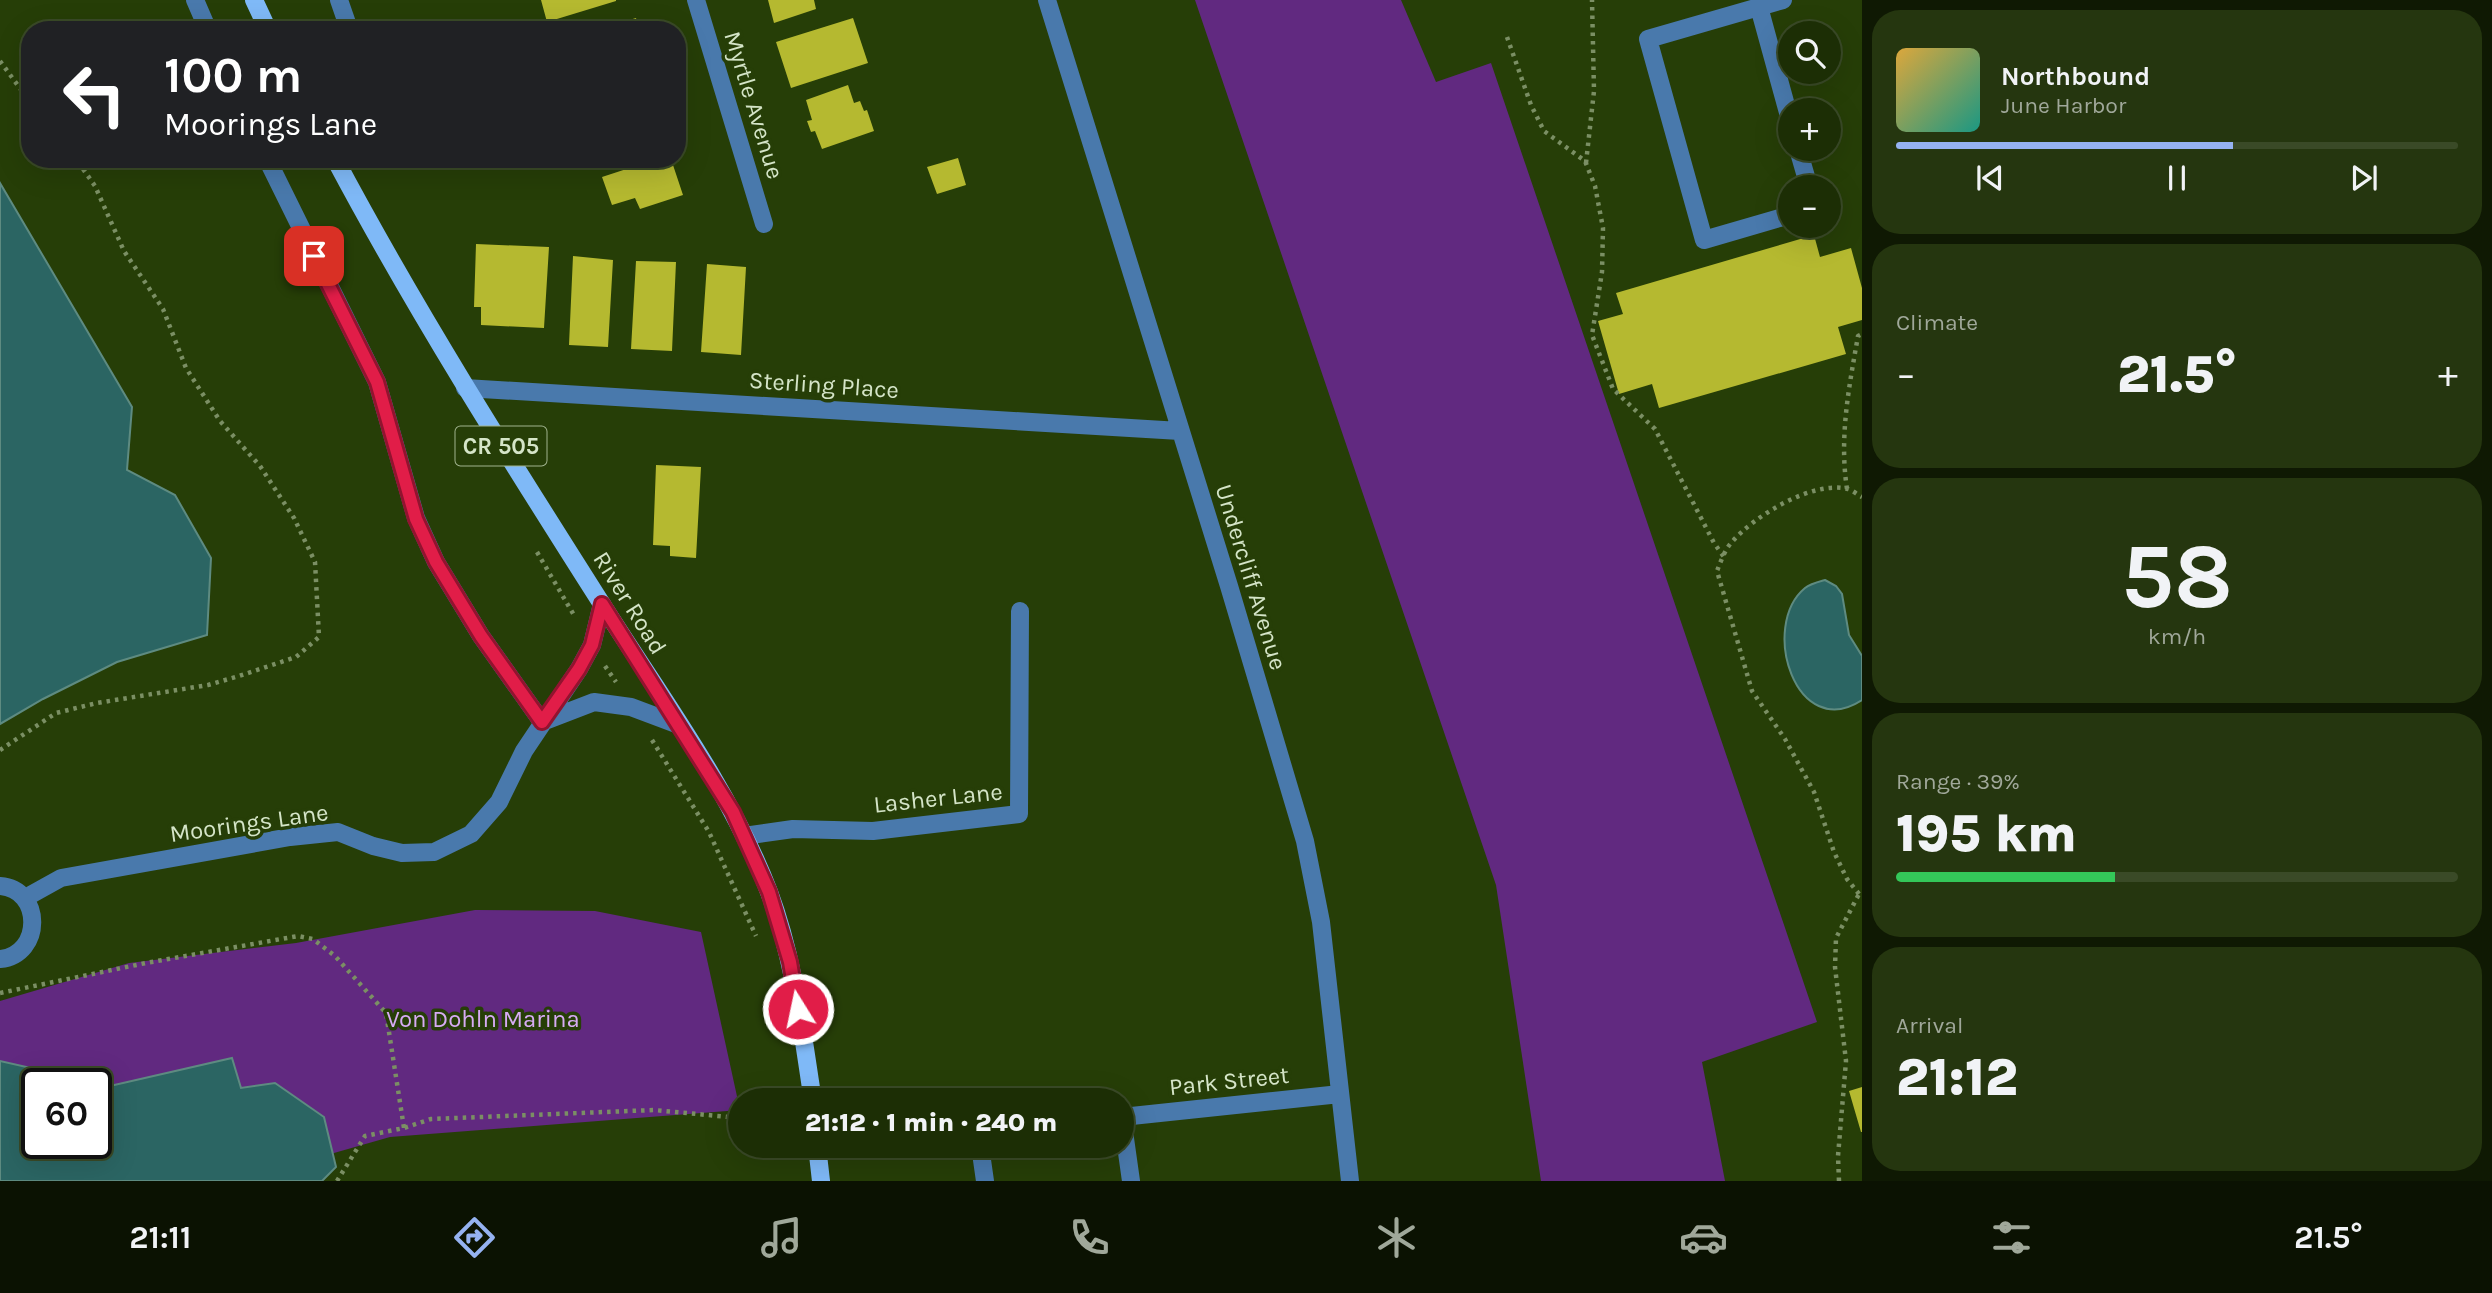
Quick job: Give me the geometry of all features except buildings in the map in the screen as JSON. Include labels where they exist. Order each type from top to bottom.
[{"type":"main road","points":[[257,1],[265,21]]},
{"type":"main road","name":"River Road","points":[[340,168],[382,248],[465,388],[733,812],[769,892],[790,962],[811,1088]]},
{"type":"main road","points":[[818,1158],[821,1181]]},
{"type":"street","points":[[195,0],[204,21]]},
{"type":"street","points":[[339,0],[346,21]]},
{"type":"street","name":"Myrtle Avenue","points":[[696,0],[764,223]]},
{"type":"street","name":"Undercliff Avenue","points":[[1047,0],[1229,586],[1305,841],[1321,922],[1350,1181]]},
{"type":"street","points":[[1778,218],[1704,240],[1648,39],[1783,0]]},
{"type":"street","points":[[1759,7],[1784,98]]},
{"type":"street","points":[[271,168],[377,382],[416,519],[436,562],[481,636],[542,722],[594,702],[631,707],[679,725]]},
{"type":"street","name":"Sterling Place","points":[[465,388],[1180,431]]},
{"type":"street","name":"Moorings Lane","points":[[25,898],[61,878],[290,837],[338,832],[373,846],[402,853],[434,852],[471,834],[499,802],[515,765],[579,669],[592,645],[602,604]]},
{"type":"street","name":"Lasher Lane","points":[[744,836],[793,829],[873,831],[1019,814],[1020,611]]},
{"type":"street","points":[[0,886],[9,887],[25,898],[34,915],[32,934],[22,951],[0,959]]},
{"type":"street","name":"Park Street","points":[[1134,1116],[1340,1094]]},
{"type":"street","points":[[982,1158],[985,1181]]},
{"type":"street","points":[[1128,1158],[1131,1181]]},
{"type":"path","points":[[1586,164],[1594,91],[1592,0]]},
{"type":"path","points":[[1507,37],[1531,105],[1544,131],[1574,151],[1586,164],[1595,186],[1603,228],[1602,272],[1592,335],[1613,389],[1655,429],[1714,543],[1724,556]]},
{"type":"path","points":[[0,61],[21,90]]},
{"type":"path","points":[[0,750],[56,713],[97,703],[208,685],[296,657],[319,637],[315,562],[294,518],[260,466],[220,421],[186,369],[163,309],[124,251],[95,186],[82,168]]},
{"type":"path","points":[[1847,489],[1844,431],[1858,336],[1862,334]]},
{"type":"path","points":[[1839,1181],[1838,1156],[1846,1061],[1835,967],[1836,938],[1860,894],[1846,879],[1814,792],[1786,739],[1752,691],[1717,571],[1731,543],[1752,524],[1800,495],[1825,489],[1847,489],[1862,497]]},
{"type":"path","points":[[0,993],[146,962],[298,936],[313,939],[335,956],[386,1013],[404,1128]]},
{"type":"path","points":[[338,1181],[365,1136],[431,1119],[641,1110],[728,1117]]},
{"type":"green space","points":[[1195,0],[1401,0],[1436,82],[1491,63],[1817,1022],[1702,1062],[1725,1181],[1541,1181],[1496,885]]},
{"type":"green space","name":"Von Dohln Marina","points":[[475,910],[595,911],[701,932],[735,1088],[728,1088],[728,1111],[390,1137],[313,1159],[112,1140],[112,1068],[21,1068],[21,1159],[0,1181],[0,1001],[129,963],[296,943]]},
{"type":"water","points":[[0,183],[132,407],[127,470],[175,495],[211,558],[207,635],[117,662],[0,724]]},
{"type":"water","points":[[1825,580],[1836,586],[1842,594],[1849,635],[1862,656],[1862,700],[1839,709],[1819,706],[1803,693],[1792,674],[1785,651],[1785,628],[1792,605],[1805,588]]},
{"type":"water","points":[[232,1058],[241,1088],[275,1083],[324,1117],[336,1167],[322,1181],[0,1181],[0,1061],[31,1068],[21,1068],[21,1159],[112,1159],[112,1086]]},
{"type":"route","points":[[314,256],[377,382],[416,519],[436,562],[481,636],[542,722],[579,669],[592,645],[602,604],[733,812],[769,892],[790,962],[798,1009]]}]
